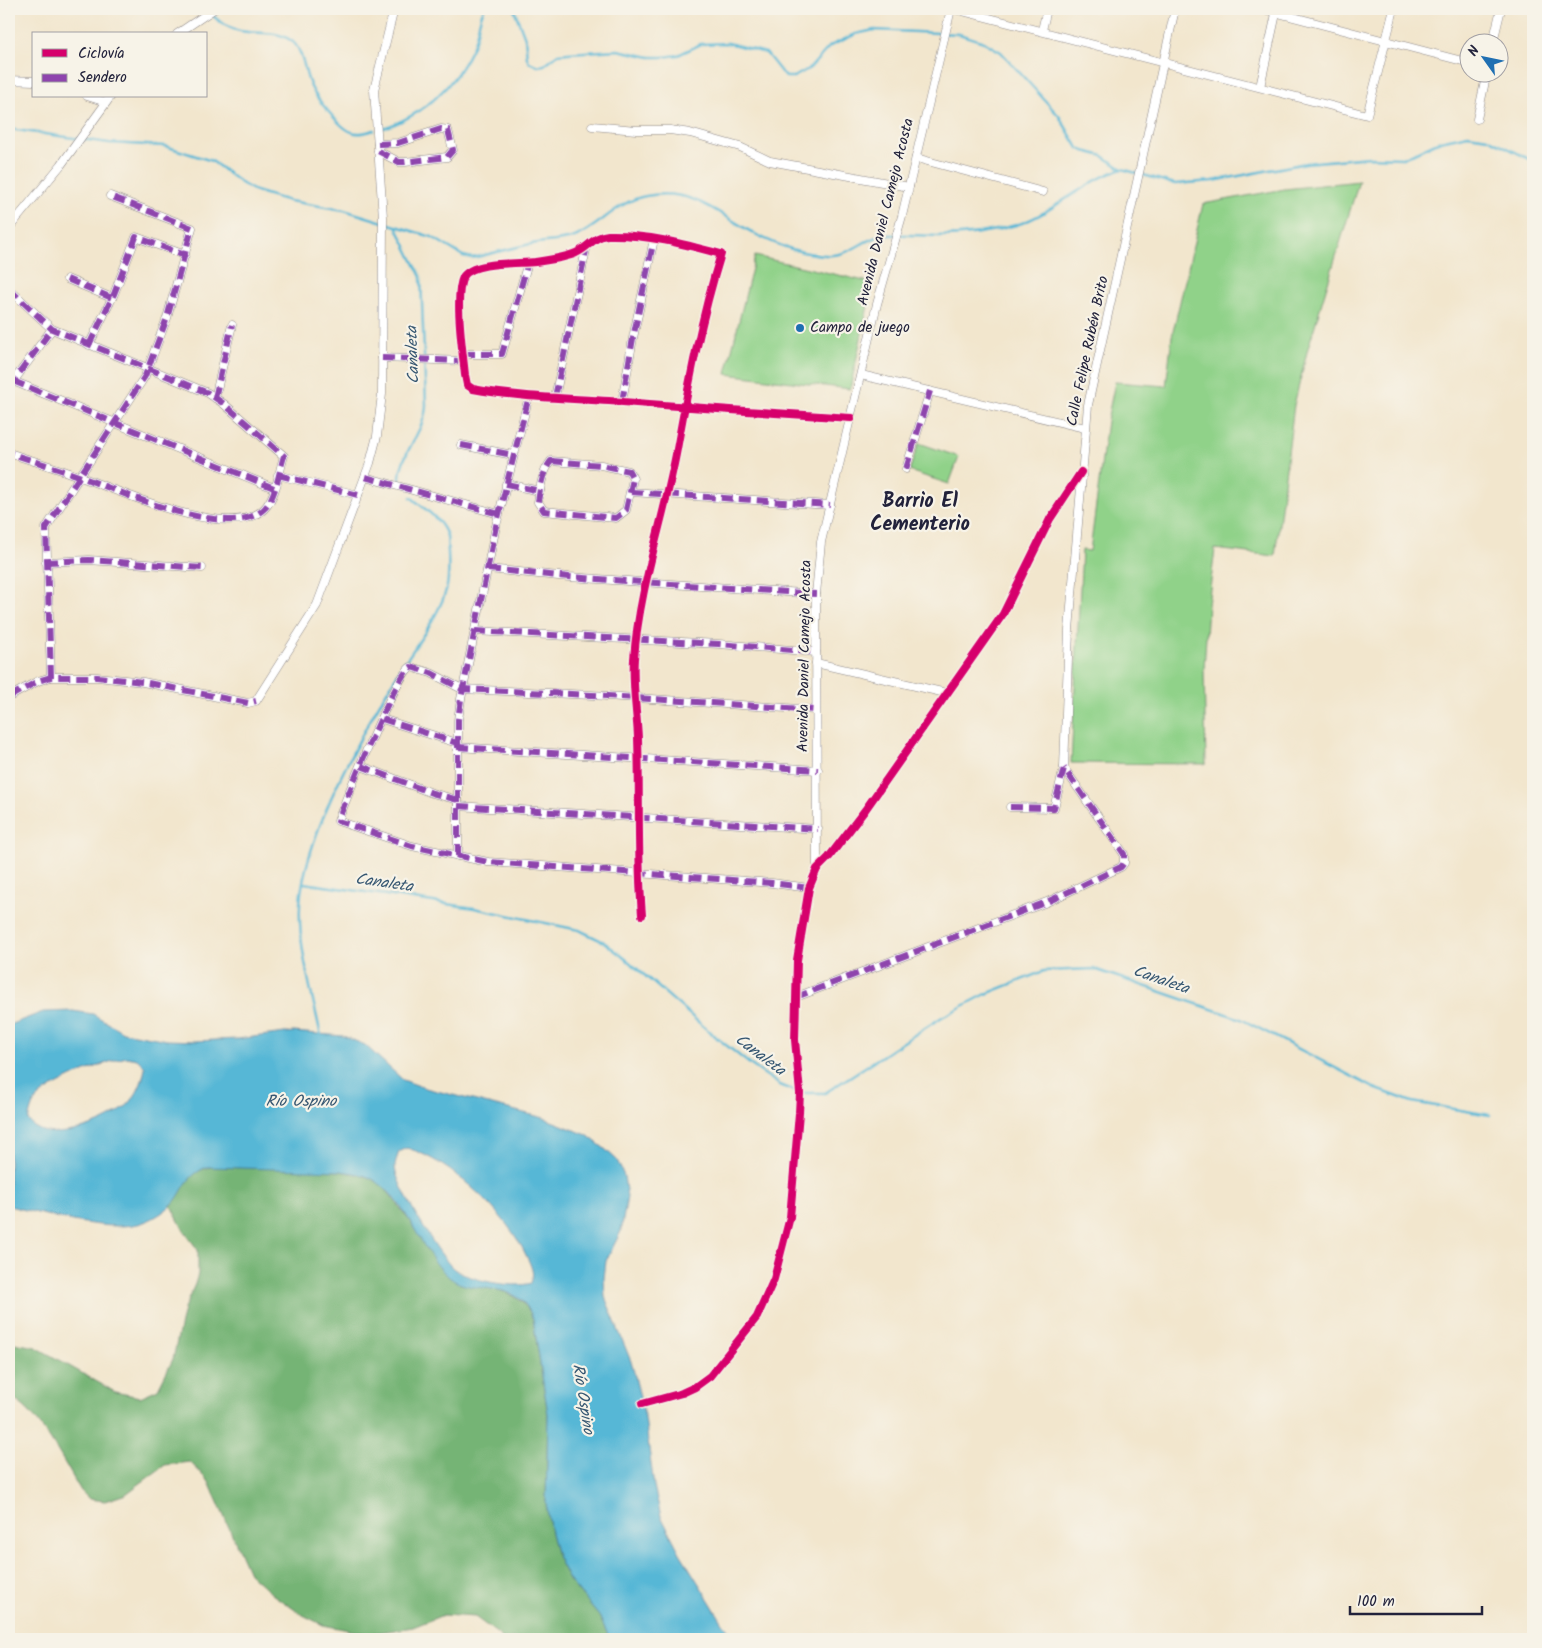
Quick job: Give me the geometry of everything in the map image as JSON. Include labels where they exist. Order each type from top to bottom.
[{"type":"street","points":[[180,32],[214,9]]},
{"type":"street","points":[[9,697],[38,681],[51,677],[97,677],[143,682],[240,701],[256,701],[317,605],[370,463],[381,415],[383,217],[374,90],[394,9]]},
{"type":"street","points":[[952,9],[1042,30],[1367,115],[1394,9]]},
{"type":"street","name":"Avenida Daniel Camejo Acosta","points":[[817,869],[816,594],[821,542],[876,304],[898,230],[952,9]]},
{"type":"street","points":[[1042,30],[1047,9]]},
{"type":"street","name":"Calle Felipe Rubén Brito","points":[[1010,807],[1054,808],[1064,768],[1069,630],[1088,405],[1175,9]]},
{"type":"street","points":[[1263,9],[1276,10],[1460,60]]},
{"type":"street","points":[[1495,32],[1501,9]]},
{"type":"street","points":[[1260,88],[1276,10]]},
{"type":"street","points":[[9,80],[32,81]]},
{"type":"street","points":[[1477,119],[1485,82]]},
{"type":"street","points":[[9,228],[76,145],[109,99]]},
{"type":"street","points":[[592,126],[636,130],[670,130],[690,133],[740,147],[770,161],[909,187]]},
{"type":"street","points":[[441,128],[448,130],[453,150],[447,157],[399,162],[378,148],[441,128]]},
{"type":"street","points":[[916,158],[1043,192]]},
{"type":"street","points":[[51,677],[46,528],[115,424],[149,368],[168,318],[192,228],[110,196]]},
{"type":"street","points":[[642,915],[639,874],[638,758],[635,699],[636,640],[645,582],[677,449],[683,407],[694,351],[721,254],[654,239],[606,235],[574,254],[528,262],[482,266],[464,275],[459,304],[466,383],[469,387],[529,396],[683,407],[851,418]]},
{"type":"street","points":[[89,345],[112,298],[136,237],[185,255]]},
{"type":"street","points":[[622,402],[633,338],[654,239]]},
{"type":"street","points":[[555,398],[587,245]]},
{"type":"street","points":[[382,358],[464,358],[502,354],[528,262]]},
{"type":"street","points":[[67,279],[112,298]]},
{"type":"street","points":[[9,288],[52,329],[149,368],[215,398],[284,456],[269,502],[259,513],[235,520],[219,520],[163,508],[79,476],[9,453]]},
{"type":"street","points":[[215,398],[232,325]]},
{"type":"street","points":[[52,329],[11,384],[274,488]]},
{"type":"street","points":[[861,374],[1085,428]]},
{"type":"street","points":[[906,469],[930,391]]},
{"type":"street","points":[[458,856],[457,745],[462,689],[499,514],[529,396]]},
{"type":"street","points":[[461,445],[513,455]]},
{"type":"street","points":[[556,460],[601,465],[628,471],[633,479],[626,510],[616,518],[544,511],[538,502],[540,490],[548,465],[556,460]]},
{"type":"street","points":[[642,1404],[682,1393],[695,1387],[710,1376],[757,1317],[768,1294],[783,1250],[790,1216],[800,1093],[795,1040],[800,931],[809,888],[817,869],[829,857],[865,810],[1003,614],[1050,519],[1081,472]]},
{"type":"street","points":[[278,476],[358,494]]},
{"type":"street","points":[[365,477],[499,514]]},
{"type":"street","points":[[506,484],[540,490]]},
{"type":"street","points":[[631,492],[830,505]]},
{"type":"street","points":[[46,562],[89,560],[202,568]]},
{"type":"street","points":[[488,569],[816,594]]},
{"type":"street","points":[[475,631],[816,652]]},
{"type":"street","points":[[816,663],[946,693]]},
{"type":"street","points":[[809,888],[772,883],[504,864],[412,846],[338,821],[382,719],[404,674],[411,667],[418,667],[462,689],[816,710]]},
{"type":"street","points":[[382,719],[457,745],[818,770]]},
{"type":"street","points":[[361,766],[458,803],[638,818],[739,822],[818,829]]},
{"type":"street","points":[[796,997],[1047,902],[1121,868],[1124,863],[1124,854],[1064,768]]},
{"type":"green space","points":[[1359,181],[1308,348],[1294,405],[1275,556],[1215,549],[1208,605],[1204,669],[1206,764],[1071,763],[1082,550],[1090,551],[1107,421],[1115,382],[1166,386],[1172,336],[1203,204],[1285,189]]},
{"type":"green space","name":"Campo de juego","points":[[755,256],[873,283],[850,389],[726,374]]},
{"type":"green space","points":[[919,443],[959,457],[949,484],[909,471]]},
{"type":"green space","points":[[222,1166],[302,1168],[346,1172],[376,1181],[404,1213],[435,1260],[451,1276],[462,1284],[487,1287],[512,1295],[529,1311],[533,1319],[548,1414],[546,1503],[551,1533],[557,1556],[569,1580],[599,1616],[610,1639],[502,1639],[475,1617],[443,1615],[413,1627],[369,1634],[323,1625],[301,1614],[272,1594],[249,1573],[209,1482],[190,1462],[165,1465],[126,1494],[105,1501],[89,1499],[81,1491],[40,1424],[19,1403],[9,1398],[9,1342],[36,1347],[115,1392],[140,1397],[158,1389],[173,1359],[184,1309],[198,1274],[198,1250],[184,1231],[171,1206],[190,1177],[203,1169]]},
{"type":"water","name":"Río Ospino","points":[[73,1011],[93,1014],[123,1032],[167,1040],[237,1039],[293,1032],[343,1036],[365,1045],[403,1080],[425,1088],[544,1118],[587,1135],[605,1149],[617,1160],[624,1176],[627,1197],[621,1231],[606,1261],[604,1278],[605,1297],[632,1364],[645,1418],[654,1486],[661,1516],[680,1553],[723,1623],[736,1639],[610,1639],[599,1616],[569,1580],[557,1556],[551,1533],[546,1503],[548,1414],[533,1319],[526,1305],[517,1297],[506,1292],[470,1286],[459,1283],[449,1277],[430,1254],[398,1203],[373,1179],[359,1174],[340,1171],[207,1167],[192,1176],[178,1198],[161,1213],[142,1223],[124,1226],[91,1224],[9,1206],[9,1025],[43,1012]],"holes":[[[127,1057],[137,1059],[145,1067],[139,1088],[125,1108],[102,1122],[73,1131],[59,1133],[46,1132],[36,1128],[28,1120],[35,1101],[51,1088],[92,1068]],[[407,1148],[442,1165],[459,1177],[492,1207],[518,1241],[527,1257],[533,1273],[531,1283],[514,1285],[480,1280],[454,1269],[439,1251],[402,1189],[395,1167],[399,1152]]]},
{"type":"waterway","points":[[205,9],[235,30],[276,34],[289,39],[295,44],[301,54],[314,92],[336,119],[347,130],[355,133],[374,130]]},
{"type":"waterway","points":[[380,129],[410,117],[436,98],[447,87],[466,61],[473,46],[484,9]]},
{"type":"waterway","points":[[514,9],[525,38],[527,58],[529,62],[538,66],[544,65],[558,54],[618,50],[650,57],[663,57],[678,55],[701,44],[728,43],[766,53],[786,77],[794,77],[810,68],[830,46],[856,34],[874,30],[959,34],[984,42],[1001,52],[1059,116],[1078,148],[1103,156],[1122,169],[1175,184],[1213,181],[1306,163],[1369,157],[1403,158],[1440,141],[1468,135],[1488,138],[1533,161]]},
{"type":"waterway","points":[[9,129],[109,143],[165,146],[212,161],[255,191],[289,201],[344,210],[432,237],[463,256],[472,258],[531,244],[575,237],[627,203],[646,196],[663,194],[678,195],[692,199],[718,211],[757,235],[781,245],[807,253],[834,255],[849,251],[881,236],[957,235],[987,232],[1016,225],[1043,213],[1094,181],[1122,169]]},
{"type":"waterway","name":"Canaleta","points":[[397,228],[421,277],[426,405],[425,415],[403,463],[400,483]]},
{"type":"waterway","name":"Canaleta","points":[[321,1036],[305,965],[300,928],[301,893],[307,867],[326,810],[353,751],[383,698],[439,608],[447,586],[449,567],[447,536],[441,524],[432,514],[411,497]]},
{"type":"waterway","name":"Canaleta","points":[[304,883],[474,908],[579,930],[604,942],[627,960],[751,1065],[780,1085],[800,1093],[825,1093],[942,1017],[986,994],[1044,971],[1094,969],[1241,1019],[1374,1088],[1412,1102],[1490,1115]]},
{"type":"marked path","points":[[378,144],[398,143],[441,129],[448,130],[453,150],[447,157],[405,162],[399,162],[378,151]]},
{"type":"marked path","points":[[51,677],[46,528],[145,376],[167,318],[192,228],[110,196]]},
{"type":"marked path","points":[[89,345],[114,294],[136,237],[185,255]]},
{"type":"marked path","points":[[622,402],[633,338],[654,239]]},
{"type":"marked path","points":[[555,397],[587,246]]},
{"type":"marked path","points":[[463,354],[502,354],[528,262]]},
{"type":"marked path","points":[[67,279],[112,298]]},
{"type":"marked path","points":[[9,289],[52,329],[208,393],[224,404],[284,456],[274,491],[264,509],[248,518],[226,520],[174,511],[9,453]]},
{"type":"marked path","points":[[215,398],[232,325]]},
{"type":"marked path","points":[[9,387],[52,329]]},
{"type":"marked path","points":[[382,358],[464,361]]},
{"type":"marked path","points":[[13,381],[274,488]]},
{"type":"marked path","points":[[906,469],[930,391]]},
{"type":"marked path","points":[[458,856],[458,720],[461,699],[496,526],[529,396]]},
{"type":"marked path","points":[[461,445],[513,455]]},
{"type":"marked path","points":[[551,461],[601,465],[629,471],[633,479],[626,510],[616,518],[544,511],[538,502],[543,475],[551,461]]},
{"type":"marked path","points":[[278,475],[358,495]]},
{"type":"marked path","points":[[365,477],[499,514]]},
{"type":"marked path","points":[[506,484],[540,491]]},
{"type":"marked path","points":[[631,492],[830,505]]},
{"type":"marked path","points":[[46,562],[89,560],[202,568]]},
{"type":"marked path","points":[[488,569],[569,577],[816,594]]},
{"type":"marked path","points":[[475,631],[719,644],[816,652]]},
{"type":"marked path","points":[[809,888],[772,883],[488,862],[412,846],[338,821],[384,712],[404,674],[411,667],[431,673],[462,689],[592,695],[816,710]]},
{"type":"marked path","points":[[9,697],[38,681],[51,677],[97,677],[143,682],[248,703],[256,701]]},
{"type":"marked path","points":[[382,719],[457,743]]},
{"type":"marked path","points":[[457,747],[818,770]]},
{"type":"marked path","points":[[361,766],[432,793],[458,800]]},
{"type":"marked path","points":[[1010,807],[1054,808],[1064,768]]},
{"type":"marked path","points":[[796,997],[1047,902],[1121,867],[1124,863],[1124,854],[1064,768]]},
{"type":"marked path","points":[[458,806],[818,829]]},
{"type":"cycle path","points":[[642,915],[638,738],[634,679],[637,632],[646,580],[672,475],[682,424],[686,400],[696,351],[707,302],[721,254],[651,238],[608,235],[567,256],[535,262],[485,266],[476,268],[463,277],[459,297],[461,340],[467,385],[473,389],[541,397],[670,405],[700,408],[851,418]]},
{"type":"cycle path","points":[[642,1404],[682,1393],[695,1387],[710,1376],[757,1317],[774,1279],[790,1217],[799,1113],[800,1093],[795,1040],[797,960],[809,888],[817,869],[829,857],[865,810],[1003,614],[1050,519],[1081,472]]},
{"type":"place","name":"Campo de juego","points":[[800,328]]},
{"type":"district","name":"Barrio El Cementerio","points":[[920,514]]}]
